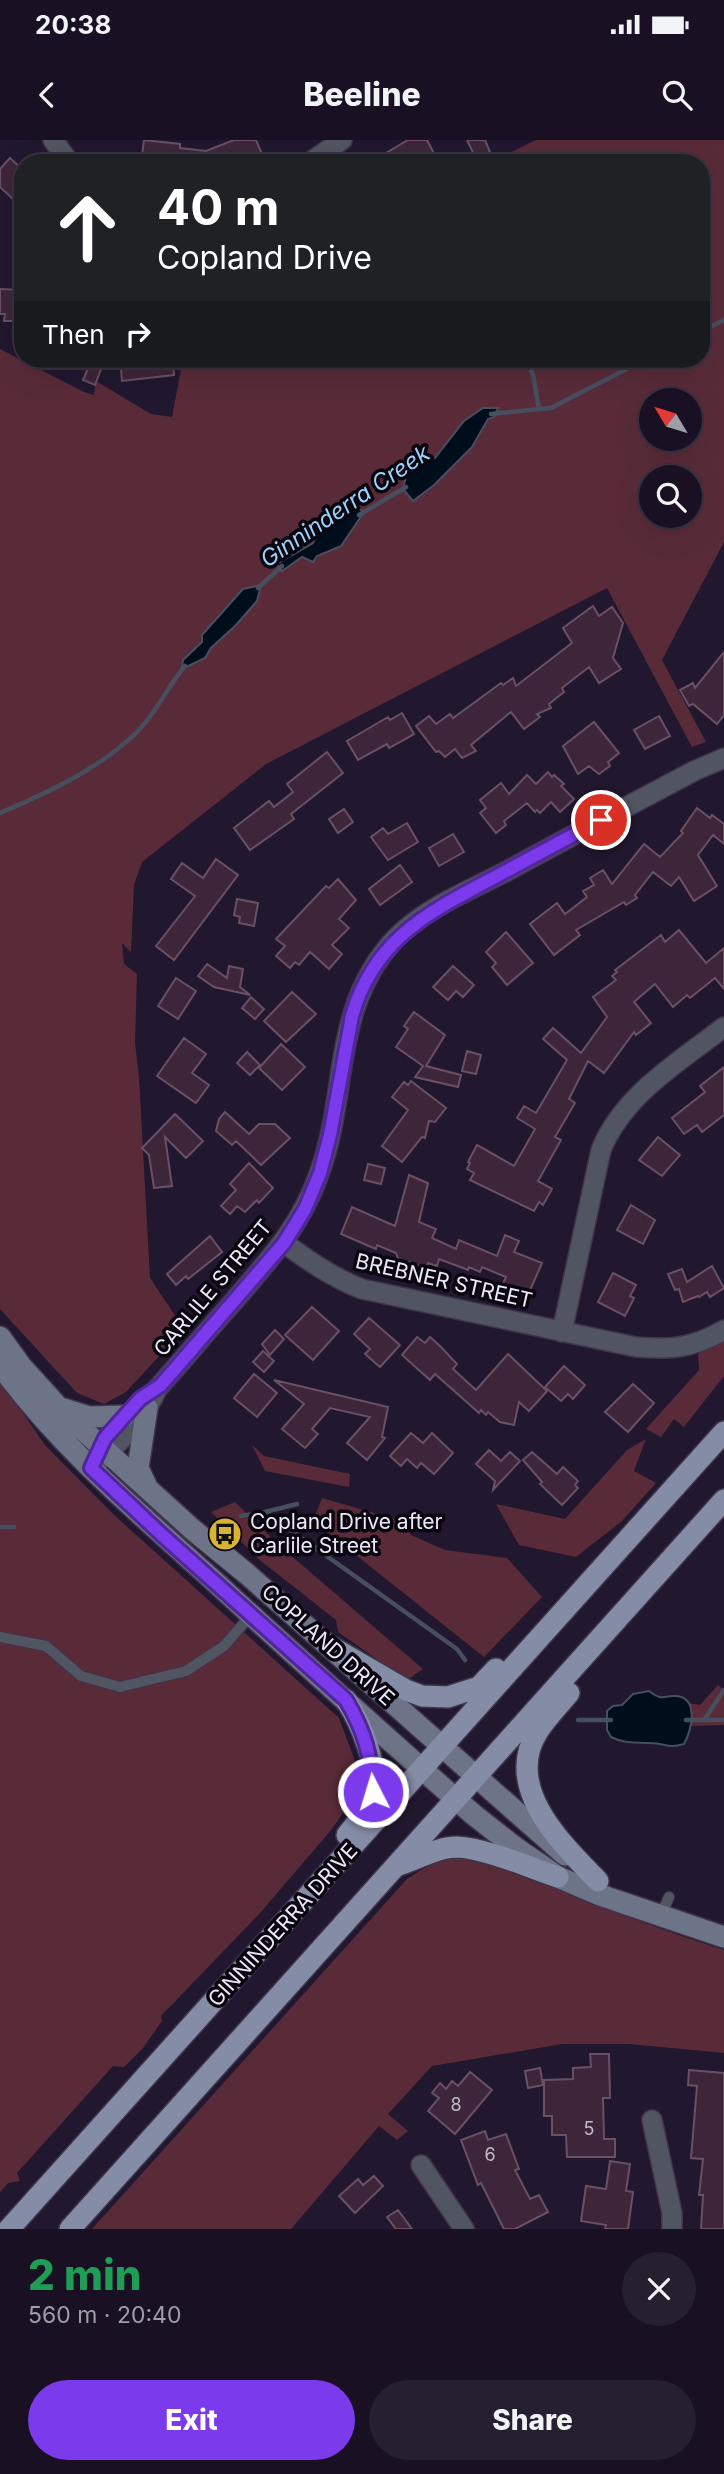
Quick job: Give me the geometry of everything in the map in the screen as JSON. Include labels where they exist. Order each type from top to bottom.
[{"type":"main road","name":"COPLAND DRIVE","points":[[0,1337],[58,1407],[192,1529],[476,1777],[598,1881],[658,1907]]},
{"type":"main road","name":"COPLAND DRIVE","points":[[0,1365],[56,1435],[162,1535],[456,1799],[516,1848],[558,1877],[600,1895],[658,1907]]},
{"type":"main road","points":[[58,1407],[89,1417],[124,1416]]},
{"type":"main road","points":[[147,1408],[138,1468],[147,1488]]},
{"type":"main road","points":[[325,1643],[406,1690],[422,1696],[448,1697],[479,1687],[563,1608],[724,1432]]},
{"type":"main road","points":[[598,1881],[557,1839],[535,1801],[529,1785],[530,1750],[537,1732],[602,1643],[724,1500]]},
{"type":"main road","name":"GINNINDERRA DRIVE","points":[[9,2229],[443,1747],[563,1608]]},
{"type":"main road","name":"GINNINDERRA DRIVE","points":[[70,2229],[394,1867],[602,1643]]},
{"type":"main road","points":[[297,1910],[331,1856],[362,1816],[373,1792],[367,1742],[346,1700]]},
{"type":"main road","points":[[394,1867],[455,1847],[472,1849],[558,1877]]},
{"type":"main road","points":[[658,1907],[724,1937]]},
{"type":"street","points":[[322,154],[342,140]]},
{"type":"street","name":"CARLILE STREET","points":[[105,1449],[147,1408],[157,1389],[284,1243],[305,1209],[320,1173],[330,1135],[347,1033],[357,999],[373,967],[396,939],[439,907],[694,771],[724,758]]},
{"type":"street","points":[[562,1332],[606,1137],[620,1114],[639,1095],[724,1027]]},
{"type":"street","name":"BREBNER STREET","points":[[284,1243],[346,1283],[362,1289],[636,1347],[665,1349],[693,1345],[724,1330]]},
{"type":"street","name":"CARLILE STREET","points":[[91,1468],[124,1416],[140,1399],[157,1389]]},
{"type":"street","points":[[652,2120],[672,2213],[672,2229]]},
{"type":"street","points":[[421,2165],[464,2229]]},
{"type":"lane","points":[[0,1637],[46,1646],[81,1676],[120,1687],[186,1671],[224,1646],[251,1615]]},
{"type":"shaded area","points":[[536,140],[724,140],[724,542],[662,660],[706,742],[692,747],[607,588],[266,764],[142,862],[134,885],[131,952],[122,943],[124,964],[137,974],[135,1043],[150,1278],[184,1329],[126,1392],[104,1404],[77,1393],[0,1309],[0,349],[14,356],[14,368],[37,368],[94,395],[96,381],[151,414],[172,417],[181,368],[710,368],[710,154],[507,154]]},
{"type":"shaded area","points":[[724,1339],[724,1376],[684,1427],[674,1419],[661,1437],[646,1429],[699,1370],[698,1354]]},
{"type":"shaded area","points":[[0,1380],[45,1445],[113,1514],[339,1718],[355,1761],[356,1794],[332,1829],[260,1913],[161,2016],[162,2021],[143,2048],[124,2067],[113,2066],[17,2173],[20,2181],[8,2183],[0,2192]]},
{"type":"shaded area","points":[[646,1439],[634,1471],[656,1483],[622,1521],[576,1557],[519,1545],[496,1504],[565,1519],[627,1450]]},
{"type":"shaded area","points":[[252,1445],[264,1456],[350,1474],[349,1487],[265,1471]]},
{"type":"shaded area","points":[[322,1498],[402,1521],[411,1535],[445,1550],[507,1558],[542,1597],[484,1657],[313,1521]]},
{"type":"shaded area","points":[[235,1502],[281,1547],[423,1669],[407,1680],[338,1632],[336,1620],[261,1561],[211,1512]]},
{"type":"shaded area","points":[[718,1685],[724,1690],[724,1725],[691,1726],[692,1710],[688,1703],[700,1705]]},
{"type":"shaded area","points":[[473,1855],[626,1916],[724,1950],[724,2053],[629,2044],[562,2044],[432,2066],[388,2114],[408,2131],[397,2140],[379,2126],[291,2229],[92,2229],[407,1879],[443,1856]]},
{"type":"water","points":[[483,408],[498,408],[494,417],[488,419],[472,447],[434,485],[413,501],[403,489],[407,472],[435,458],[464,421]]},
{"type":"water","points":[[358,508],[364,512],[341,546],[317,556],[313,562],[302,557],[282,571],[277,564],[313,543],[320,527],[332,522],[340,511]]},
{"type":"water","points":[[261,585],[257,601],[211,648],[205,658],[182,669],[183,660],[202,642],[202,635],[243,589]]},
{"type":"water","points":[[649,1691],[660,1697],[684,1698],[688,1703],[692,1716],[684,1744],[670,1746],[621,1741],[611,1737],[607,1730],[607,1711],[613,1706],[622,1705],[633,1694]]},
{"type":"building","points":[[144,140],[180,144],[180,148],[206,151],[234,140],[256,140],[262,154],[142,154]]},
{"type":"building","points":[[408,140],[427,140],[434,154],[384,154]]},
{"type":"building","points":[[467,140],[485,140],[490,152],[474,154]]},
{"type":"building","points":[[10,158],[14,162],[14,200],[0,187],[0,169]]},
{"type":"building","points":[[0,289],[14,290],[14,321],[4,321],[5,314],[0,314]]},
{"type":"building","points":[[88,368],[102,368],[95,385],[83,380]]},
{"type":"building","points":[[121,368],[174,368],[174,375],[122,381]]},
{"type":"building","points":[[593,606],[599,616],[612,607],[623,623],[613,658],[621,669],[599,683],[589,667],[562,688],[564,692],[549,704],[551,708],[537,714],[540,717],[524,729],[511,712],[471,745],[476,751],[462,758],[455,749],[445,757],[439,751],[436,752],[416,726],[429,716],[436,724],[450,714],[453,718],[501,683],[503,685],[513,678],[516,686],[572,643],[563,628]]},
{"type":"building","points":[[724,652],[724,715],[717,724],[693,704],[689,706],[680,690],[693,683],[695,688]]},
{"type":"building","points":[[402,713],[414,734],[389,748],[387,744],[358,760],[347,741],[388,717],[390,720]]},
{"type":"building","points":[[659,716],[670,736],[645,749],[634,730]]},
{"type":"building","points":[[594,722],[619,753],[608,762],[610,766],[599,774],[589,766],[578,774],[563,746]]},
{"type":"building","points":[[327,752],[343,773],[291,814],[294,819],[250,850],[234,828],[269,801],[274,807],[293,792],[287,784]]},
{"type":"building","points":[[548,772],[564,784],[561,786],[574,799],[560,812],[551,802],[540,813],[537,810],[535,812],[527,803],[504,821],[506,825],[496,833],[480,813],[486,808],[480,800],[501,783],[509,794],[527,775],[536,784]]},
{"type":"building","points":[[697,808],[724,824],[724,844],[713,835],[698,855],[717,886],[694,901],[679,877],[671,886],[653,872],[635,895],[637,898],[626,905],[624,902],[576,930],[580,935],[554,955],[530,924],[557,903],[565,914],[587,897],[583,891],[594,885],[590,878],[603,870],[612,884],[644,844],[660,857],[683,833],[681,831]]},
{"type":"building","points":[[344,809],[353,822],[338,833],[329,819]]},
{"type":"building","points":[[407,823],[418,842],[388,860],[371,837],[383,828],[388,834]]},
{"type":"building","points":[[453,834],[464,852],[439,866],[429,848]]},
{"type":"building","points":[[216,859],[238,875],[174,960],[156,946],[195,896],[171,879],[182,863],[203,878]]},
{"type":"building","points":[[400,865],[412,882],[380,905],[369,889]]},
{"type":"building","points":[[338,879],[356,900],[339,919],[349,928],[332,945],[342,954],[329,969],[310,952],[299,965],[295,962],[290,968],[276,956],[285,946],[276,939],[326,886],[329,888]]},
{"type":"building","points":[[237,899],[258,903],[254,926],[239,923],[240,917],[234,915]]},
{"type":"building","points":[[679,930],[706,963],[724,948],[724,989],[715,978],[690,998],[687,995],[673,1007],[655,984],[634,1002],[651,1023],[636,1035],[634,1032],[604,1073],[588,1061],[569,1099],[575,1103],[555,1137],[561,1140],[538,1181],[552,1189],[543,1205],[539,1202],[534,1211],[470,1180],[474,1173],[467,1169],[470,1163],[468,1162],[477,1145],[514,1166],[535,1129],[517,1118],[524,1106],[536,1113],[567,1060],[543,1039],[553,1028],[581,1053],[607,1017],[593,997],[616,980],[612,976],[617,972],[615,970],[661,935],[665,942]]},
{"type":"building","points":[[506,932],[533,963],[507,985],[492,967],[496,963],[486,952]]},
{"type":"building","points":[[207,964],[227,978],[229,966],[243,969],[240,987],[250,995],[214,987],[198,976]]},
{"type":"building","points":[[453,966],[474,985],[463,997],[456,991],[448,1000],[433,987]]},
{"type":"building","points":[[176,978],[196,991],[178,1019],[158,1006]]},
{"type":"building","points":[[292,992],[316,1014],[286,1042],[264,1021]]},
{"type":"building","points":[[251,997],[264,1009],[255,1019],[242,1008]]},
{"type":"building","points":[[414,1012],[445,1035],[426,1066],[461,1075],[458,1087],[415,1077],[423,1066],[396,1047],[408,1029],[404,1026]]},
{"type":"building","points":[[184,1038],[206,1054],[192,1073],[209,1085],[196,1103],[157,1076]]},
{"type":"building","points":[[281,1044],[305,1067],[282,1090],[259,1068]]},
{"type":"building","points":[[467,1051],[481,1055],[476,1074],[462,1071]]},
{"type":"building","points":[[247,1052],[260,1065],[250,1075],[237,1063]]},
{"type":"building","points":[[724,1067],[724,1115],[702,1132],[697,1125],[684,1134],[672,1118],[705,1092],[700,1086]]},
{"type":"building","points":[[411,1081],[446,1108],[435,1122],[429,1121],[425,1138],[422,1137],[402,1162],[382,1146],[408,1110],[392,1097],[404,1082],[408,1085]]},
{"type":"building","points":[[225,1112],[249,1134],[259,1124],[275,1124],[290,1138],[261,1165],[236,1141],[232,1145],[216,1131],[219,1119]]},
{"type":"building","points":[[175,1114],[203,1141],[186,1158],[165,1137],[172,1186],[154,1188],[149,1155],[142,1148]]},
{"type":"building","points":[[658,1137],[680,1155],[662,1176],[639,1160]]},
{"type":"building","points":[[249,1163],[273,1188],[259,1203],[257,1200],[245,1212],[237,1206],[230,1214],[221,1206],[236,1190],[230,1184]]},
{"type":"building","points":[[368,1164],[385,1168],[381,1184],[364,1180]]},
{"type":"building","points":[[409,1175],[428,1183],[419,1222],[436,1229],[432,1238],[456,1249],[459,1240],[497,1256],[505,1235],[519,1241],[514,1252],[542,1263],[527,1297],[502,1286],[506,1277],[482,1267],[480,1272],[469,1267],[468,1270],[439,1259],[437,1266],[428,1263],[426,1269],[410,1262],[401,1266],[396,1253],[377,1245],[376,1249],[341,1234],[352,1207],[395,1226]]},
{"type":"building","points":[[631,1205],[655,1220],[643,1244],[617,1230]]},
{"type":"building","points":[[210,1236],[222,1252],[188,1279],[186,1276],[176,1285],[167,1274]]},
{"type":"building","points":[[712,1266],[724,1288],[710,1297],[707,1292],[683,1302],[679,1289],[675,1290],[668,1274],[682,1269],[687,1282]]},
{"type":"building","points":[[613,1273],[636,1285],[630,1296],[634,1298],[625,1316],[598,1302]]},
{"type":"building","points":[[312,1307],[339,1331],[313,1360],[285,1335]]},
{"type":"building","points":[[369,1318],[400,1345],[380,1367],[365,1354],[370,1349],[354,1334]]},
{"type":"building","points":[[275,1330],[284,1339],[270,1355],[262,1344]]},
{"type":"building","points":[[417,1337],[425,1343],[430,1337],[457,1364],[453,1369],[476,1390],[508,1354],[547,1391],[529,1411],[519,1402],[514,1425],[500,1422],[488,1412],[486,1415],[481,1410],[479,1413],[435,1374],[430,1380],[402,1355]]},
{"type":"building","points":[[263,1351],[274,1361],[264,1372],[253,1362]]},
{"type":"building","points":[[564,1366],[585,1385],[573,1399],[568,1394],[561,1401],[545,1387]]},
{"type":"building","points":[[254,1374],[277,1393],[257,1417],[234,1398]]},
{"type":"building","points":[[274,1380],[388,1407],[382,1437],[385,1438],[367,1460],[347,1443],[370,1417],[330,1408],[312,1429],[318,1434],[305,1448],[282,1429],[304,1404]]},
{"type":"building","points":[[633,1384],[654,1403],[628,1432],[605,1412]]},
{"type":"building","points":[[411,1433],[423,1443],[432,1433],[453,1453],[434,1474],[421,1463],[417,1468],[407,1459],[401,1466],[390,1456]]},
{"type":"building","points":[[489,1450],[501,1461],[510,1452],[520,1461],[493,1490],[495,1481],[476,1464]]},
{"type":"building","points":[[532,1452],[557,1474],[563,1467],[578,1481],[575,1485],[578,1488],[562,1505],[540,1484],[542,1482],[523,1460]]},
{"type":"building","points":[[590,2054],[609,2054],[610,2098],[603,2098],[604,2139],[615,2139],[615,2157],[567,2157],[566,2135],[552,2135],[552,2116],[544,2116],[544,2080],[573,2079],[573,2068],[591,2067]]},
{"type":"building","points":[[540,2068],[543,2085],[528,2088],[525,2071]]},
{"type":"building","points":[[689,2070],[724,2073],[724,2229],[701,2229],[703,2195],[699,2195],[703,2159],[691,2158],[697,2086],[688,2085]]},
{"type":"building","points":[[470,2072],[492,2090],[455,2134],[428,2111],[439,2098],[432,2093],[440,2083],[446,2089],[452,2081],[458,2086]]},
{"type":"building","points":[[485,2131],[488,2140],[506,2134],[519,2169],[515,2170],[530,2199],[539,2195],[548,2212],[515,2229],[504,2229],[481,2183],[478,2185],[461,2140]]},
{"type":"building","points":[[610,2161],[630,2164],[626,2191],[633,2192],[628,2229],[605,2229],[606,2225],[581,2221],[586,2186],[606,2189]]},
{"type":"building","points":[[374,2176],[383,2186],[355,2213],[339,2196],[358,2179],[363,2185]]},
{"type":"building","points":[[398,2210],[412,2229],[396,2229],[387,2217]]},
{"type":"waterway","name":"Ginninderra Creek","points":[[710,327],[724,320]]},
{"type":"waterway","points":[[530,368],[539,409]]},
{"type":"waterway","name":"Ginninderra Creek","points":[[491,414],[551,408],[629,368]]},
{"type":"waterway","name":"Ginninderra Creek","points":[[359,515],[406,487]]},
{"type":"waterway","name":"Ginninderra Creek","points":[[258,588],[282,566]]},
{"type":"waterway","name":"Ginninderra Creek","points":[[0,813],[72,779],[106,758],[136,733],[150,717],[185,666]]},
{"type":"waterway","points":[[265,1512],[297,1504]]},
{"type":"waterway","points":[[241,1516],[265,1512],[457,1649],[465,1660]]},
{"type":"waterway","points":[[0,1527],[14,1527]]},
{"type":"waterway","points":[[704,1720],[724,1690]]},
{"type":"waterway","points":[[578,1720],[611,1720]]},
{"type":"waterway","points":[[686,1720],[724,1720]]},
{"type":"place","name":"Copland Drive after Carlile Street","points":[[225,1534]]},
{"type":"route","points":[[373,1792],[367,1742],[346,1700],[91,1468],[105,1438],[140,1399],[161,1385],[284,1243],[305,1209],[320,1173],[330,1135],[347,1033],[357,999],[373,967],[396,939],[423,916],[601,820]]}]
